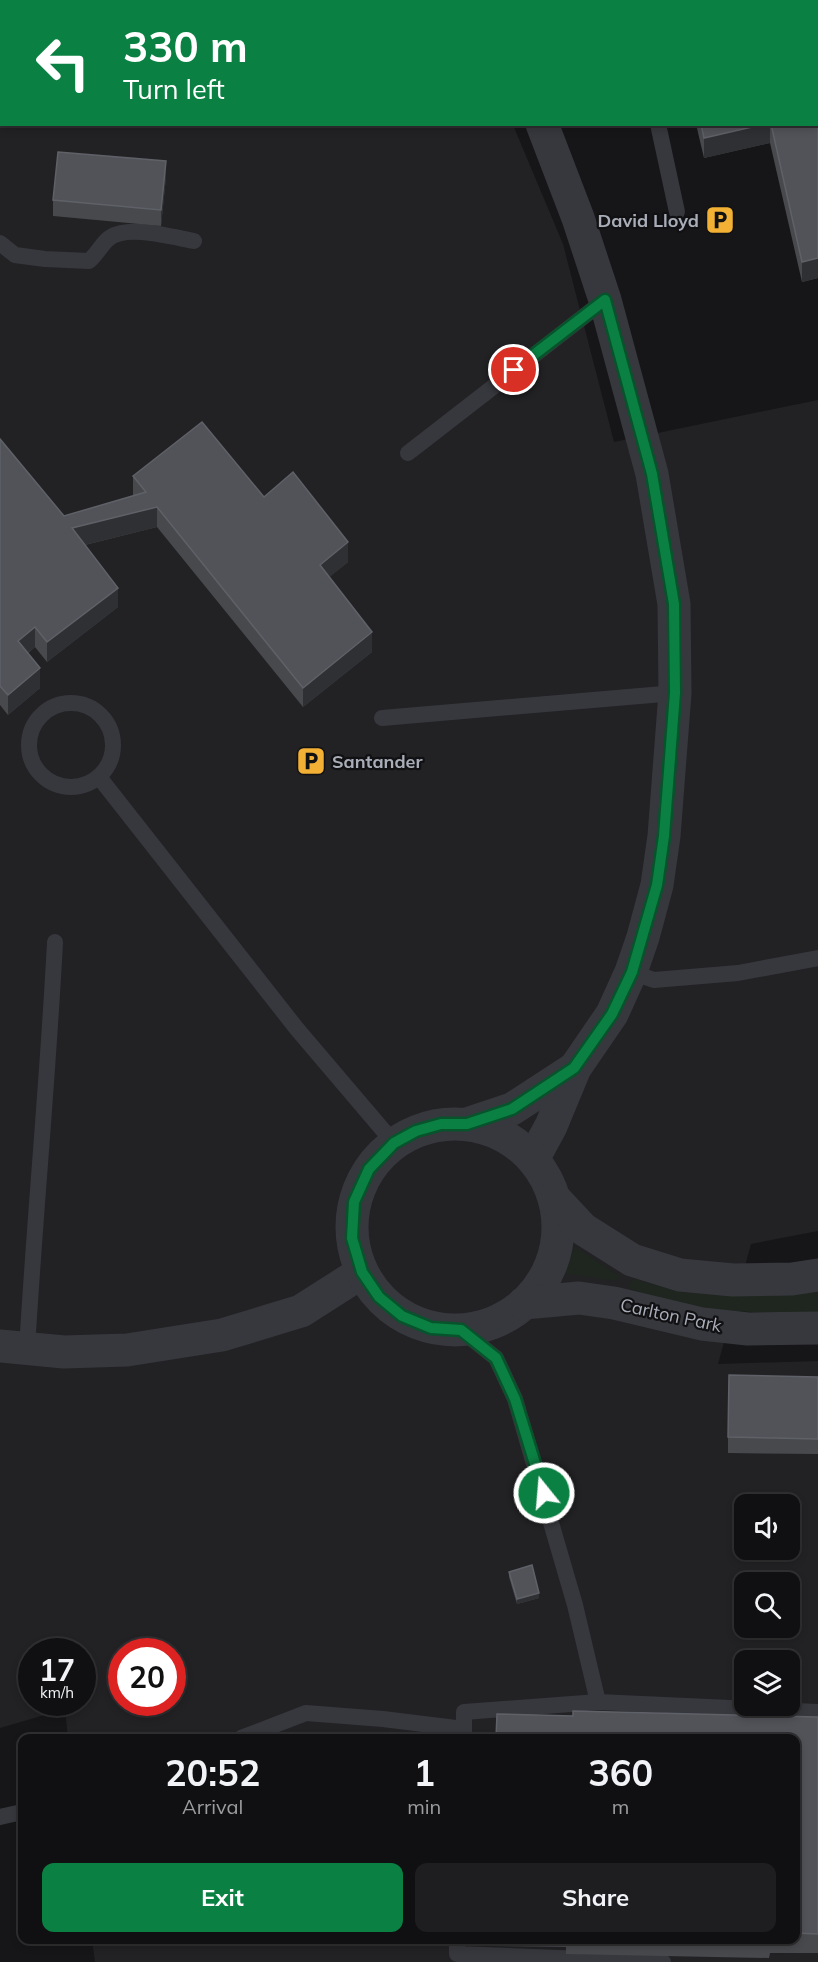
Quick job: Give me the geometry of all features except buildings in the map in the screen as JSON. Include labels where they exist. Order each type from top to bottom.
[{"type":"street","points":[[533,1159],[551,1126],[574,1068],[612,1014],[632,972],[657,885],[664,836],[675,693],[674,604],[652,474],[605,300],[578,218],[543,126]]},
{"type":"street","points":[[467,1124],[512,1109],[574,1068]]},
{"type":"street","points":[[441,1124],[467,1124],[492,1130],[514,1142],[533,1159],[546,1177],[554,1198],[558,1226],[554,1255],[542,1281],[524,1303],[495,1322],[461,1330],[431,1328],[402,1316],[379,1297],[362,1272],[352,1238],[354,1202],[369,1169],[394,1143],[416,1131],[441,1124]]},
{"type":"street","points":[[554,1198],[583,1229],[632,1260],[680,1275],[733,1280],[792,1279],[818,1275]]},
{"type":"street","points":[[14,1347],[64,1352],[128,1350],[222,1335],[301,1311],[362,1272]]},
{"type":"street","name":"Carlton Park","points":[[524,1303],[579,1298],[614,1303],[702,1324],[748,1329],[818,1328]]},
{"type":"lane","points":[[658,126],[677,212]]},
{"type":"lane","points":[[0,243],[15,255],[89,261],[107,240],[118,233],[138,231],[194,241]]},
{"type":"lane","points":[[408,453],[605,300]]},
{"type":"lane","points":[[382,718],[675,693]]},
{"type":"lane","points":[[72,703],[86,706],[99,713],[108,724],[113,738],[113,752],[108,766],[99,777],[88,784],[75,787],[62,786],[49,781],[39,772],[32,761],[30,741],[36,722],[45,712],[58,705],[72,703]]},
{"type":"lane","points":[[99,777],[297,1029],[394,1143]]},
{"type":"lane","points":[[14,1347],[43,1110],[50,1039],[55,942]]},
{"type":"lane","points":[[632,972],[654,980],[738,973],[818,958]]},
{"type":"lane","points":[[461,1330],[496,1358],[515,1399],[575,1605],[598,1702]]},
{"type":"lane","points":[[251,1734],[306,1713],[383,1719],[464,1734],[464,1712],[598,1702],[818,1712]]},
{"type":"lane","points":[[0,1817],[18,1813]]},
{"type":"lane","points":[[457,1944],[457,1954],[663,1962]]},
{"type":"shaded area","name":"Santander","points":[[0,126],[513,126],[563,244],[614,442],[818,400],[818,1231],[751,1244],[718,1364],[818,1361],[818,1962],[95,1962],[93,1944],[800,1944],[800,1734],[68,1734],[66,1716],[96,1716],[96,1638],[18,1638],[18,1716],[41,1716],[0,1728]]},
{"type":"shaded area","points":[[575,1247],[619,1276],[616,1281],[562,1273]]},
{"type":"shaded area","points":[[633,1279],[681,1292],[761,1296],[818,1292],[818,1313],[700,1308],[659,1299],[628,1288]]},
{"type":"place","name":"David Lloyd","points":[[720,220]]},
{"type":"place","name":"Santander","points":[[311,761]]},
{"type":"route","points":[[514,370],[605,300],[652,474],[674,604],[675,693],[664,836],[657,885],[632,972],[612,1014],[574,1068],[512,1109],[467,1124],[441,1124],[416,1131],[394,1143],[369,1169],[354,1202],[352,1238],[362,1272],[379,1297],[402,1316],[431,1328],[461,1330],[496,1358],[515,1399],[544,1493]]}]
